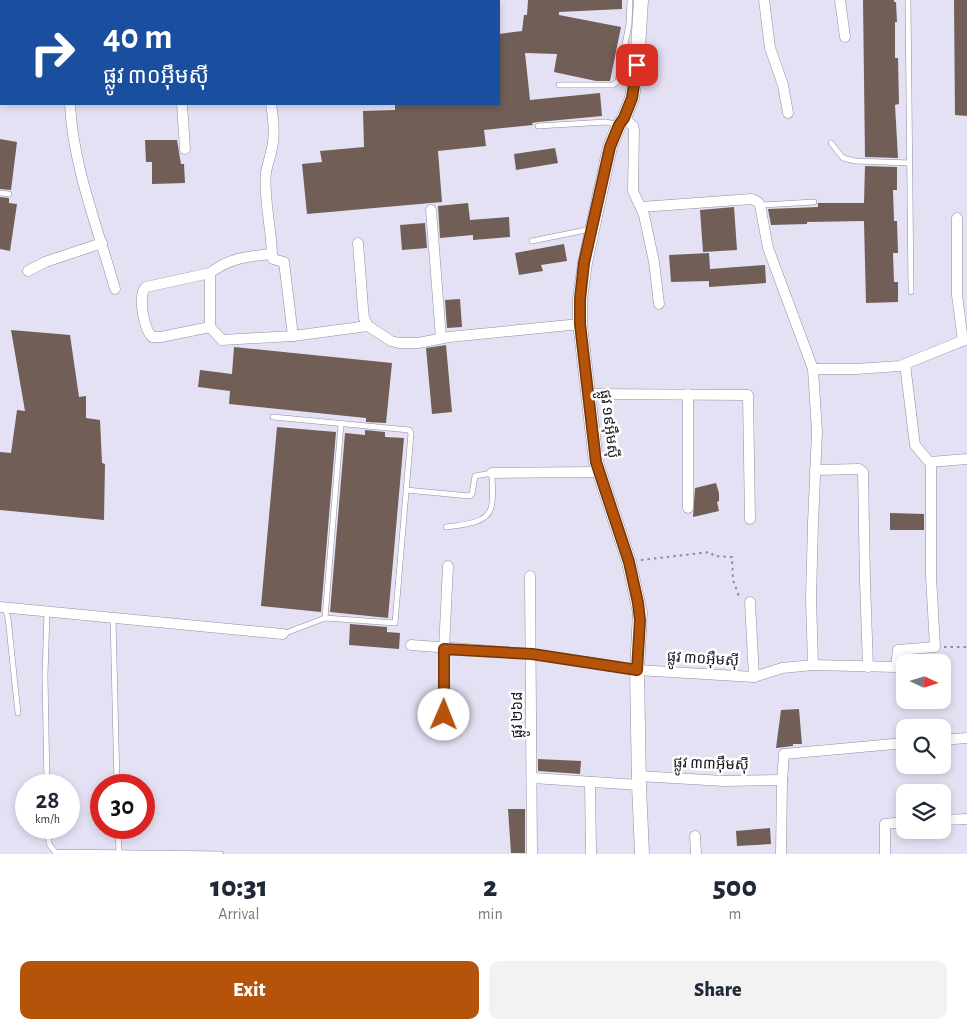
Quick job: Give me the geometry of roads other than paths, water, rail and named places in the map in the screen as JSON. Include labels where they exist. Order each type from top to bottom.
[{"type":"street","name":"ផ្លូវ ១៩អ៊ឹមស៊ី","points":[[641,0],[637,65],[632,98],[610,147],[591,229],[582,281],[580,324],[596,462],[629,562],[640,613],[637,670],[638,780],[642,854]]},
{"type":"street","points":[[764,0],[770,48],[783,85],[788,113]]},
{"type":"street","points":[[840,0],[845,37]]},
{"type":"street","points":[[70,105],[77,152],[87,196],[115,289]]},
{"type":"street","points":[[182,105],[185,149]]},
{"type":"street","points":[[271,105],[273,142],[266,173],[272,258],[284,262],[293,336]]},
{"type":"street","points":[[622,122],[632,126],[634,130],[633,190],[641,207],[654,262],[659,304]]},
{"type":"street","points":[[641,207],[752,199],[756,200],[760,205],[768,248],[813,369],[817,432],[812,598],[813,665]]},
{"type":"street","points":[[431,210],[441,338]]},
{"type":"street","points":[[813,369],[856,370],[905,364],[965,340],[957,295],[957,218]]},
{"type":"street","points":[[28,271],[44,262],[102,243]]},
{"type":"street","points":[[358,244],[364,318],[368,326],[383,337],[399,343],[418,343],[441,338],[580,324]]},
{"type":"street","points":[[210,327],[162,337],[152,337],[147,333],[141,298],[142,290],[146,287],[210,273],[220,265],[237,258],[272,254]]},
{"type":"street","points":[[210,273],[210,327],[224,341],[293,336],[368,326]]},
{"type":"street","points":[[905,364],[915,445],[930,462],[967,459]]},
{"type":"street","points":[[588,394],[748,395],[750,519]]},
{"type":"street","points":[[688,394],[688,508]]},
{"type":"street","name":"ផ្លូវ ៣០អ៊ឹមស៊ី","points":[[410,645],[532,654],[637,670],[754,678],[782,668],[813,665],[896,667],[898,650],[935,647],[931,576],[930,462]]},
{"type":"street","points":[[815,470],[859,469],[863,472],[868,667]]},
{"type":"street","points":[[492,473],[599,472]]},
{"type":"street","points":[[444,726],[444,649],[448,566]]},
{"type":"street","name":"ផ្លូវ ២៦៨","points":[[530,576],[532,854]]},
{"type":"street","points":[[750,602],[754,678]]},
{"type":"street","points":[[2,607],[113,616],[283,634]]},
{"type":"street","points":[[951,739],[967,738]]},
{"type":"street","points":[[781,854],[783,757],[787,753],[896,744]]},
{"type":"street","name":"ផ្លូវ ៣៣អ៊ឹមស៊ី","points":[[532,778],[590,782],[782,780]]},
{"type":"street","points":[[590,782],[591,854]]},
{"type":"street","points":[[951,820],[967,819]]},
{"type":"street","points":[[886,854],[885,824],[896,823]]},
{"type":"street","points":[[695,836],[696,854]]},
{"type":"lane","points":[[559,84],[616,84],[629,24],[630,0]]},
{"type":"lane","points":[[908,0],[911,292]]},
{"type":"lane","points":[[538,126],[622,122]]},
{"type":"lane","points":[[831,143],[843,158],[855,161],[910,162]]},
{"type":"lane","points":[[0,192],[9,194]]},
{"type":"lane","points":[[760,205],[814,202]]},
{"type":"lane","points":[[532,241],[591,229]]},
{"type":"lane","points":[[273,417],[411,432],[395,624],[325,618],[283,634]]},
{"type":"lane","points":[[325,618],[341,424]]},
{"type":"lane","points":[[406,490],[470,496],[475,476],[492,473],[491,508],[487,516],[480,520],[446,527]]},
{"type":"lane","points":[[2,607],[8,618],[18,713]]},
{"type":"lane","points":[[47,611],[45,676],[47,774]]},
{"type":"lane","points":[[113,616],[117,774]]},
{"type":"lane","points":[[48,839],[48,844],[55,852],[221,854]]},
{"type":"lane","points":[[118,839],[119,853]]}]
